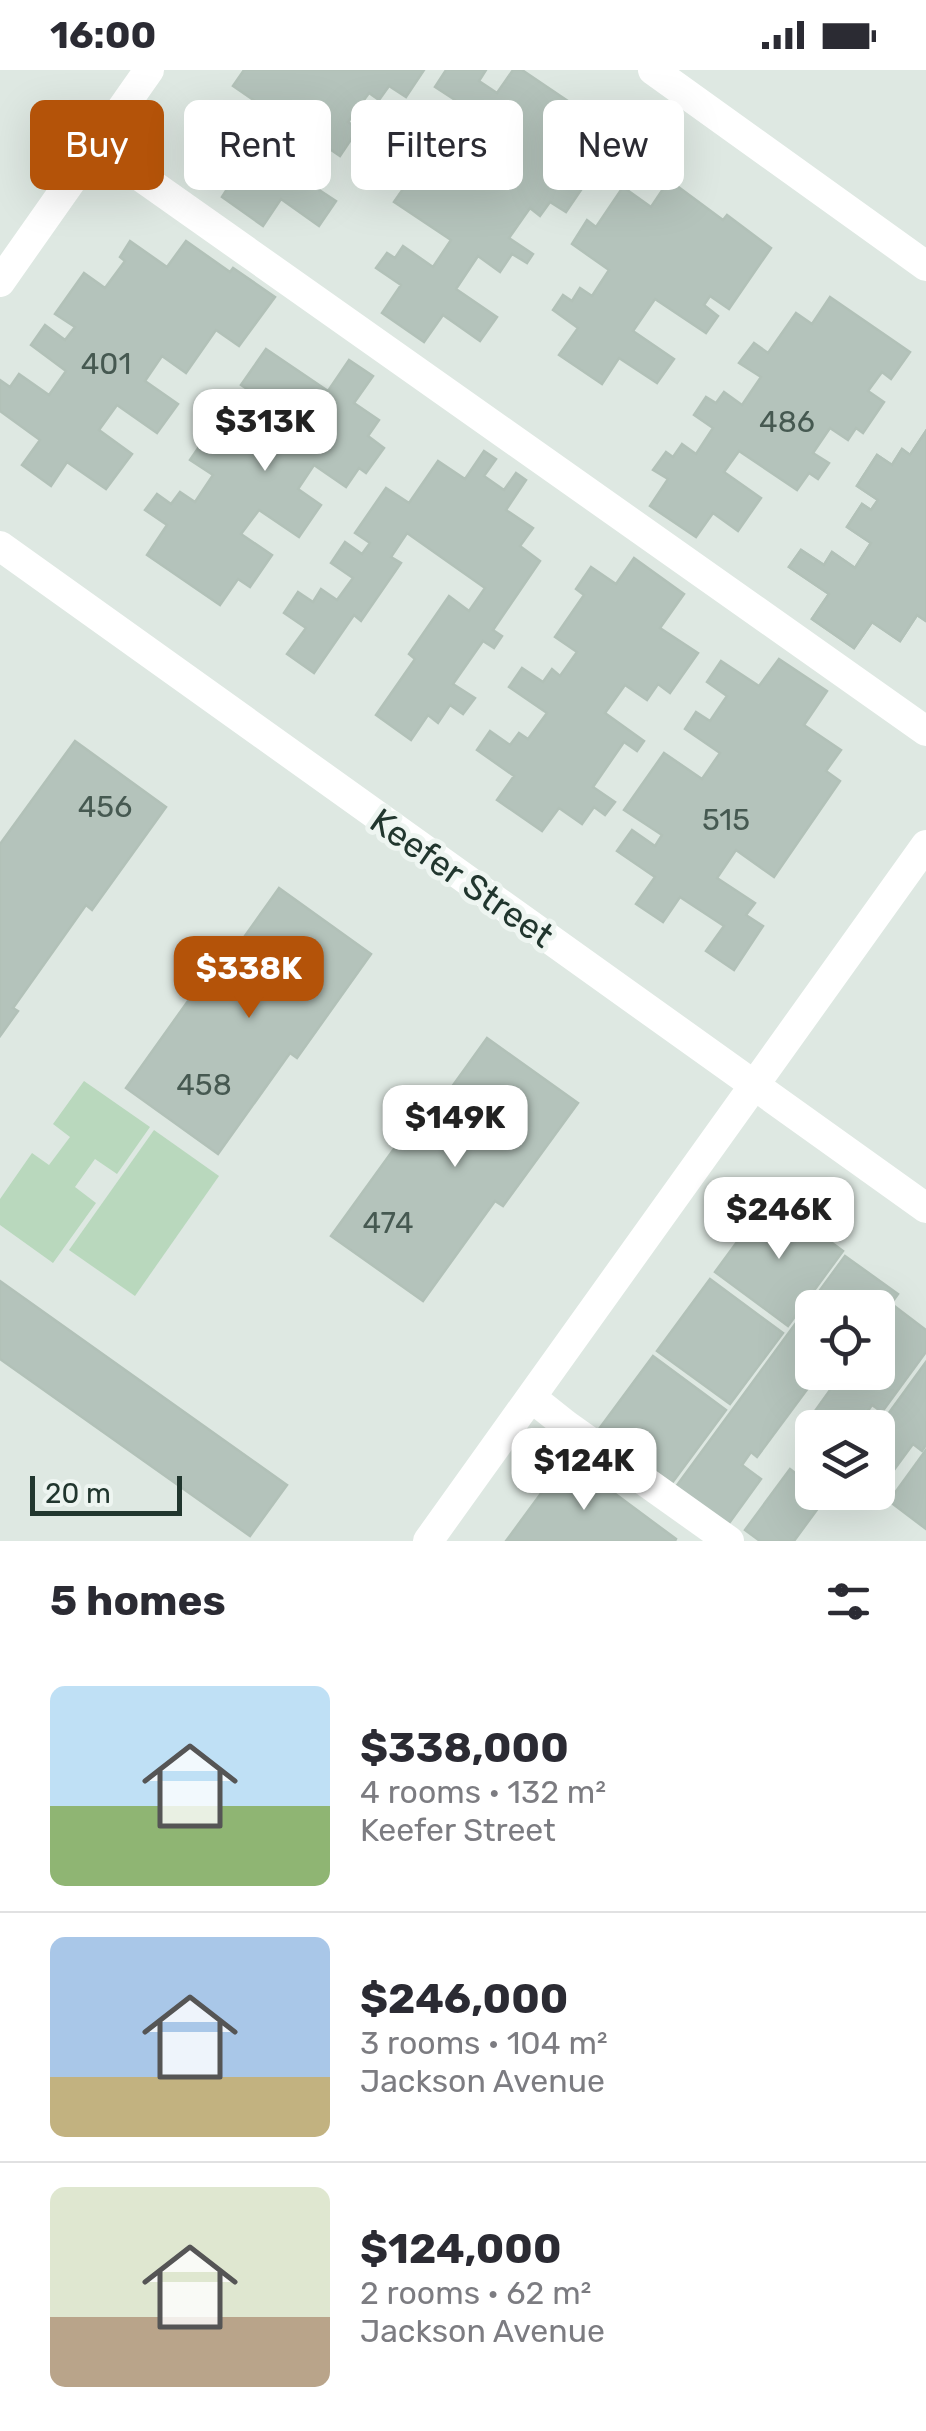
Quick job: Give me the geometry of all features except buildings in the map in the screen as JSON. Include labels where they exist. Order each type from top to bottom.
[{"type":"street","points":[[128,100],[149,70]]},
{"type":"street","points":[[653,70],[926,266]]},
{"type":"street","points":[[0,282],[64,190]]},
{"type":"street","points":[[160,190],[926,731]]},
{"type":"street","name":"Keefer Street","points":[[0,546],[926,1208]]},
{"type":"street","points":[[428,1541],[926,845]]},
{"type":"street","points":[[532,1398],[729,1541]]},
{"type":"green space","points":[[84,1081],[150,1127],[117,1174],[95,1159],[75,1187],[96,1203],[53,1263],[0,1225],[0,1199],[32,1153],[49,1165],[70,1137],[53,1124]]},
{"type":"green space","points":[[154,1130],[219,1176],[135,1296],[69,1250]]}]
